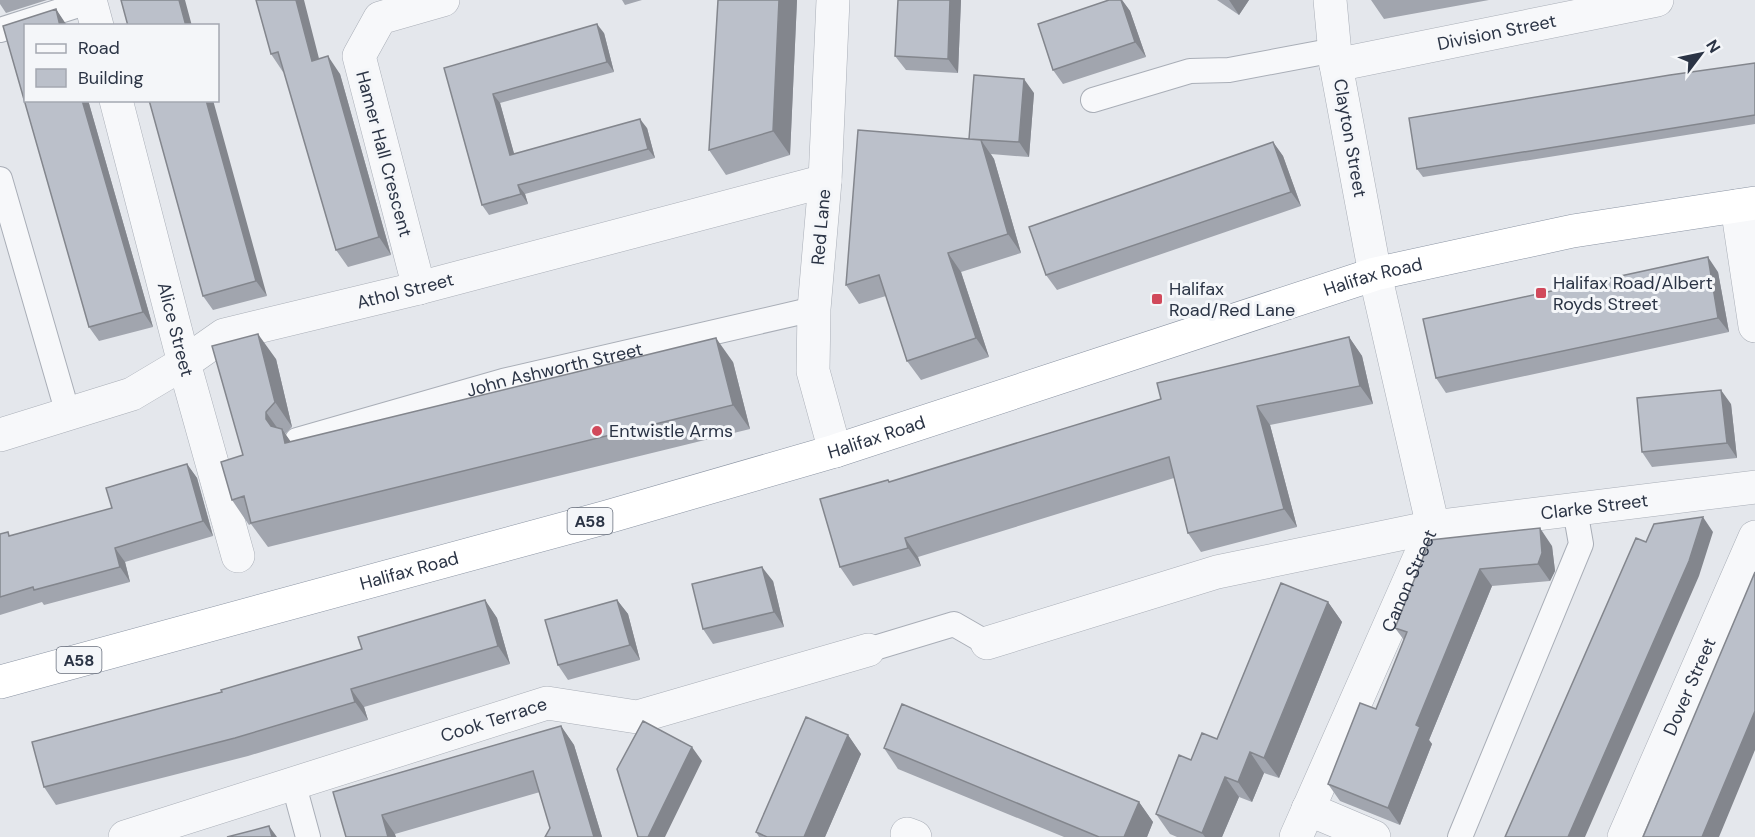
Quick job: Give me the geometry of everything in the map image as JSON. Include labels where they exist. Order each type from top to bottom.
[{"type":"highway","name":"Halifax Road","points":[[0,682],[607,517],[835,451],[1375,274],[1573,231],[1746,205]]},
{"type":"street","name":"Hamer Hall Crescent","points":[[419,288],[359,56],[381,18],[443,0]]},
{"type":"street","name":"Red Lane","points":[[833,0],[825,181],[814,309],[813,371],[835,451]]},
{"type":"street","name":"Clayton Street","points":[[1330,0],[1336,57],[1375,274]]},
{"type":"street","name":"Division Street","points":[[1336,57],[1658,0]]},
{"type":"street","name":"Alice Street","points":[[117,102],[184,363],[238,556]]},
{"type":"street","name":"Athol Street","points":[[0,435],[132,394],[184,363],[224,335],[419,288],[825,181]]},
{"type":"street","points":[[1746,205],[1755,326]]},
{"type":"street","name":"Canon Street","points":[[1302,823],[1433,527],[1375,274]]},
{"type":"street","name":"Clarke Street","points":[[987,643],[1217,572],[1433,527],[1755,487]]},
{"type":"street","name":"Dover Street","points":[[1624,837],[1755,537]]},
{"type":"street","name":"Cook Terrace","points":[[125,837],[547,703],[637,717],[868,650]]},
{"type":"street","points":[[1302,823],[1374,837]]},
{"type":"lane","points":[[27,24],[93,9]]},
{"type":"lane","points":[[0,30],[24,25]]},
{"type":"lane","points":[[1093,99],[1190,70],[1230,70],[1336,57]]},
{"type":"lane","points":[[0,179],[68,414]]},
{"type":"lane","name":"John Ashworth Street","points":[[297,440],[503,381],[814,309]]},
{"type":"lane","points":[[1460,837],[1581,544],[1575,510]]},
{"type":"lane","points":[[868,650],[954,624],[987,643]]},
{"type":"lane","points":[[293,782],[308,837]]},
{"type":"building","points":[[121,0],[179,0],[185,24],[127,24]]},
{"type":"building","points":[[256,0],[296,0],[312,61],[328,56],[379,237],[336,250],[278,52],[271,54]]},
{"type":"building","points":[[718,0],[779,0],[773,131],[709,150]]},
{"type":"building","points":[[898,0],[950,0],[948,59],[895,56]]},
{"type":"building","points":[[1109,0],[1121,0],[1135,42],[1053,70],[1038,24]]},
{"type":"building","points":[[56,9],[60,24],[24,24],[24,100],[3,26]]},
{"type":"building","points":[[597,24],[607,62],[493,94],[510,155],[640,119],[648,149],[518,185],[521,194],[482,205],[444,68]]},
{"type":"building","points":[[1755,63],[1755,115],[1417,169],[1409,118]]},
{"type":"building","points":[[974,75],[1024,79],[1019,142],[969,139]]},
{"type":"building","points":[[25,102],[83,102],[143,312],[89,327]]},
{"type":"building","points":[[150,102],[207,102],[256,281],[203,296]]},
{"type":"building","points":[[858,130],[981,140],[1008,234],[948,253],[976,338],[907,361],[879,275],[846,285]]},
{"type":"building","points":[[1273,142],[1291,192],[1046,275],[1029,227]]},
{"type":"building","points":[[1708,257],[1718,318],[1436,378],[1423,319]]},
{"type":"building","points":[[258,334],[275,402],[266,412],[266,419],[271,426],[282,429],[285,443],[716,338],[733,405],[251,523],[244,496],[232,500],[221,462],[243,455],[212,346]]},
{"type":"building","points":[[1349,337],[1360,386],[1257,406],[1284,509],[1188,533],[1169,457],[905,538],[908,548],[840,567],[820,499],[888,480],[889,482],[1161,399],[1157,383]]},
{"type":"building","points":[[1721,390],[1727,443],[1642,452],[1637,398]]},
{"type":"building","points":[[187,464],[203,521],[115,548],[120,567],[0,597],[0,534],[8,532],[9,536],[112,508],[106,488]]},
{"type":"building","points":[[1703,517],[1689,561],[1568,837],[1505,837],[1636,538],[1646,542],[1654,524]]},
{"type":"building","points":[[1540,528],[1542,553],[1538,564],[1480,569],[1416,725],[1420,727],[1388,808],[1328,784],[1360,703],[1376,709],[1407,632],[1395,628],[1430,540]]},
{"type":"building","points":[[762,567],[774,612],[703,629],[692,584]]},
{"type":"building","points":[[1755,572],[1755,711],[1702,837],[1643,837]]},
{"type":"building","points":[[1281,583],[1328,602],[1264,758],[1250,752],[1238,782],[1225,777],[1202,833],[1156,814],[1179,755],[1191,760],[1202,733],[1217,739]]},
{"type":"building","points":[[485,600],[498,646],[351,689],[355,702],[235,738],[44,787],[32,742],[222,692],[221,690],[362,649],[358,637]]},
{"type":"building","points":[[617,600],[630,645],[558,665],[545,620]]},
{"type":"building","points":[[902,704],[1139,802],[1124,837],[1099,837],[884,748]]},
{"type":"building","points":[[806,717],[848,735],[804,837],[767,837],[756,832]]},
{"type":"building","points":[[643,721],[692,747],[648,837],[638,837],[617,769]]},
{"type":"building","points":[[561,726],[594,837],[545,837],[550,828],[533,771],[382,815],[388,837],[346,837],[333,792]]},
{"type":"building","points":[[269,826],[272,837],[227,837]]},
{"type":"place","name":"Halifax Road/Albert Royds Street","points":[[1541,293]]},
{"type":"place","name":"Halifax Road/Red Lane","points":[[1157,299]]},
{"type":"place","name":"Entwistle Arms","points":[[597,431]]}]
